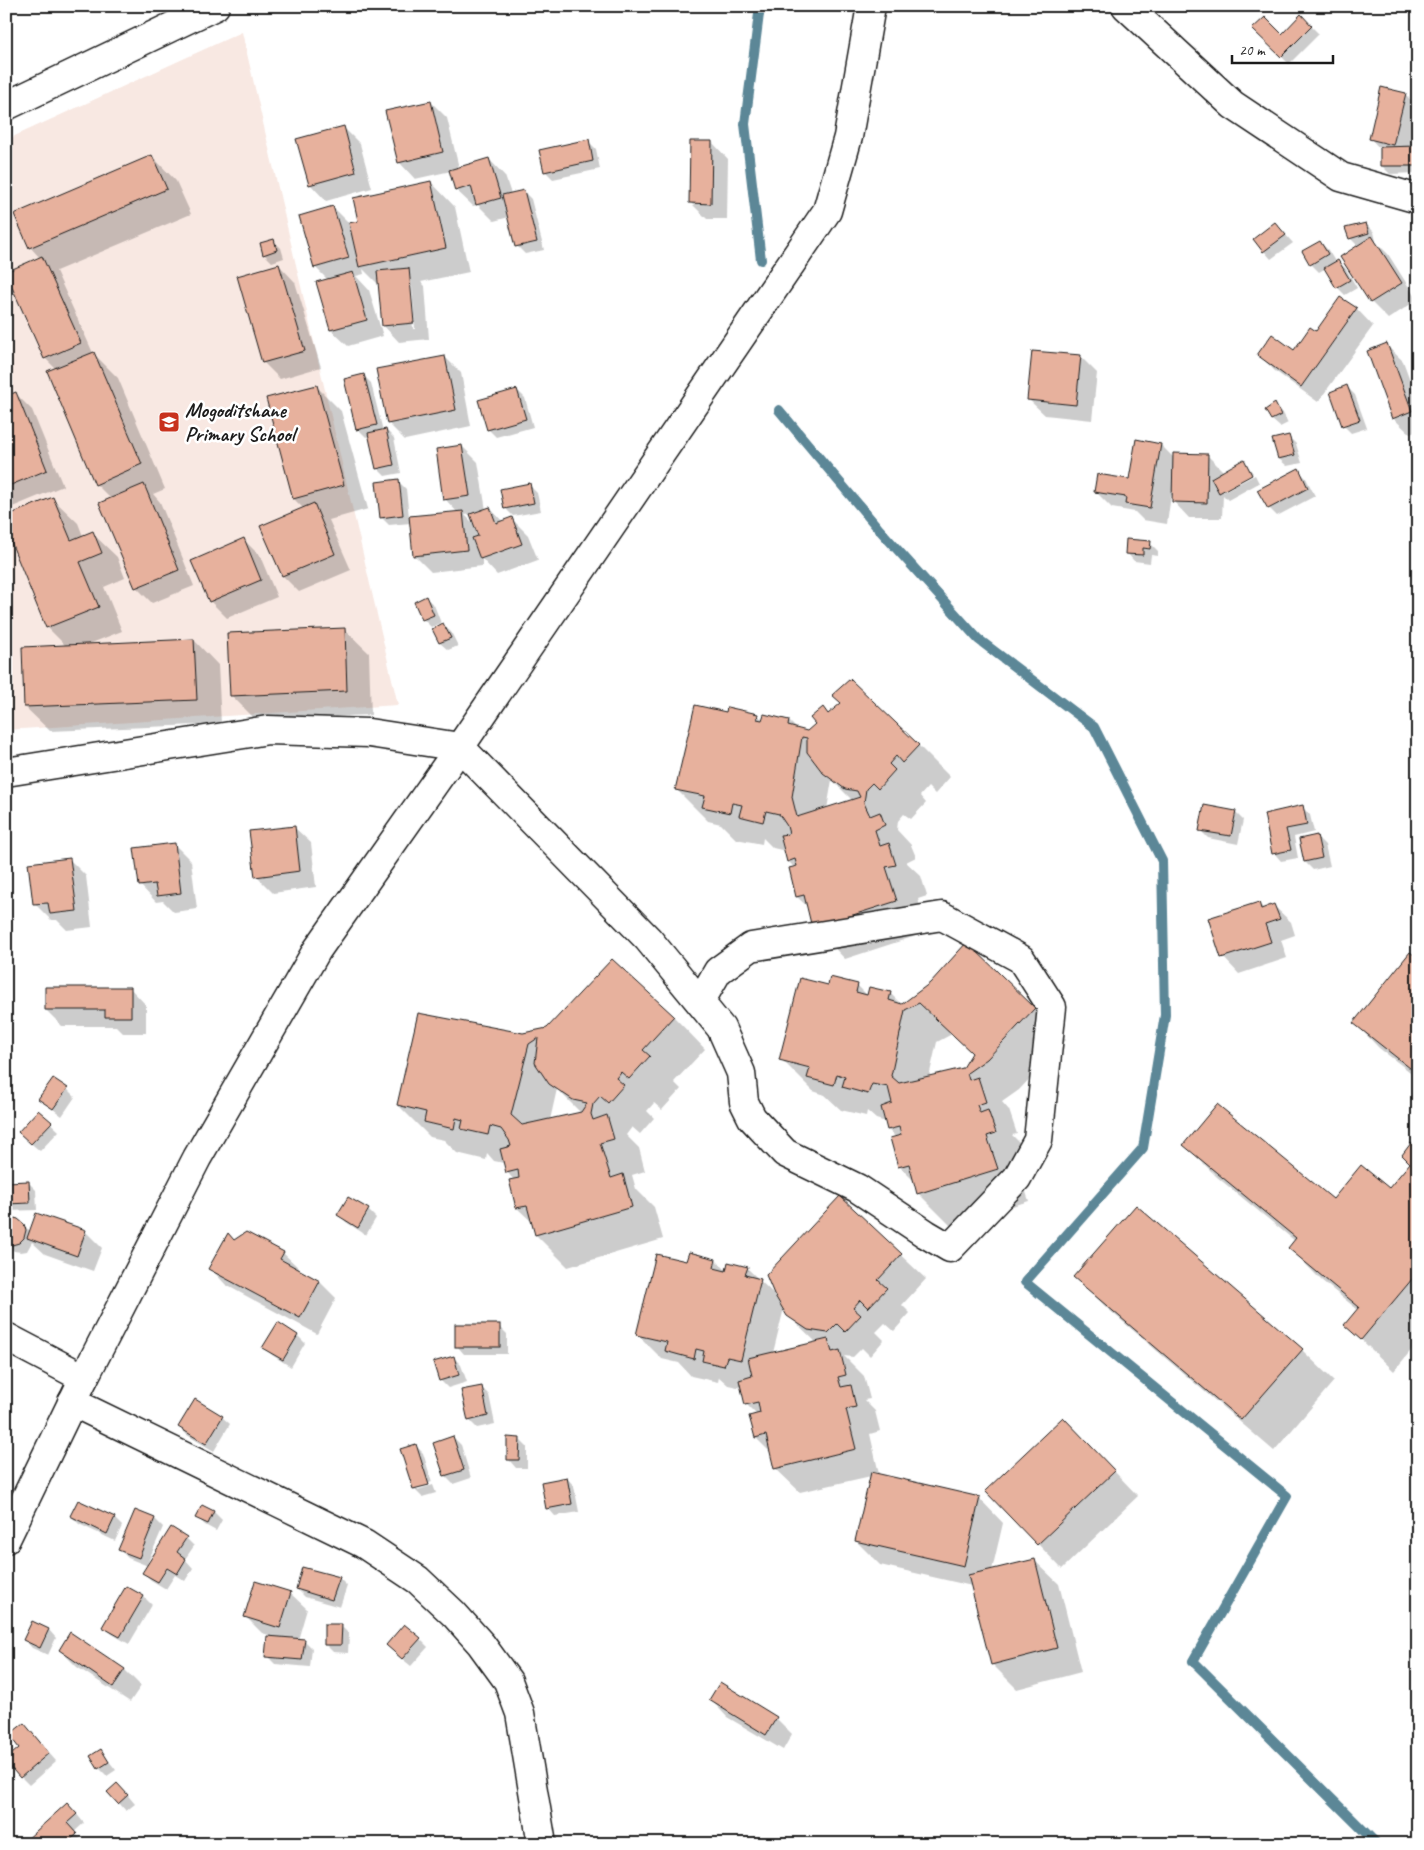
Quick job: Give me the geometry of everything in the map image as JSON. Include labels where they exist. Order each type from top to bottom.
[{"type":"street","points":[[6,106],[215,6]]},
{"type":"street","points":[[6,1539],[78,1390],[197,1158],[282,1007],[317,950],[460,747],[827,211],[848,137],[871,6]]},
{"type":"street","points":[[1126,6],[1233,104],[1341,177],[1418,199]]},
{"type":"street","points":[[6,772],[268,730],[369,733],[460,747],[648,939],[721,1028],[741,1073],[744,1102],[752,1118],[785,1153],[857,1188],[950,1248],[1017,1178],[1038,1140],[1052,1007],[1021,959],[942,916],[751,947],[718,972],[700,1002]]},
{"type":"street","points":[[6,1337],[78,1390],[364,1544],[418,1580],[454,1614],[508,1681],[520,1713],[542,1844]]},
{"type":"shaded area","name":"Mogoditshane Primary School","points":[[242,32],[398,705],[6,730],[6,140]]},
{"type":"building","points":[[1301,14],[1312,26],[1281,57],[1252,29],[1265,17],[1282,34]]},
{"type":"building","points":[[1381,87],[1406,93],[1393,145],[1369,139]]},
{"type":"building","points":[[431,101],[443,152],[398,163],[385,111]]},
{"type":"building","points":[[344,126],[356,172],[309,185],[296,139]]},
{"type":"building","points":[[589,139],[593,161],[544,172],[539,150]]},
{"type":"building","points":[[690,141],[712,141],[711,204],[689,203]]},
{"type":"building","points":[[1418,146],[1418,166],[1380,166],[1380,147]]},
{"type":"building","points":[[152,155],[167,189],[29,248],[14,214]]},
{"type":"building","points":[[489,158],[501,198],[476,205],[471,186],[455,191],[449,170]]},
{"type":"building","points":[[431,181],[446,248],[359,267],[349,223],[358,221],[353,198]]},
{"type":"building","points":[[524,190],[537,242],[515,247],[502,195]]},
{"type":"building","points":[[333,206],[349,258],[314,268],[299,216]]},
{"type":"building","points":[[1275,222],[1286,235],[1263,252],[1253,239]]},
{"type":"building","points":[[1366,223],[1369,233],[1349,239],[1345,228]]},
{"type":"building","points":[[1372,236],[1402,283],[1370,303],[1340,257]]},
{"type":"building","points":[[274,239],[277,250],[263,255],[260,243]]},
{"type":"building","points":[[1320,241],[1328,254],[1310,265],[1302,251]]},
{"type":"building","points":[[42,256],[81,343],[44,359],[6,274],[6,272]]},
{"type":"building","points":[[1338,260],[1350,280],[1336,288],[1324,268]]},
{"type":"building","points":[[279,264],[305,351],[262,363],[237,276]]},
{"type":"building","points":[[409,268],[414,323],[382,326],[377,271]]},
{"type":"building","points":[[353,272],[367,320],[330,330],[316,282]]},
{"type":"building","points":[[1340,297],[1357,308],[1301,387],[1257,355],[1272,334],[1294,350],[1310,327],[1316,331]]},
{"type":"building","points":[[1387,343],[1412,411],[1392,419],[1367,351]]},
{"type":"building","points":[[1032,351],[1081,355],[1076,405],[1027,400]]},
{"type":"building","points":[[94,352],[142,464],[95,485],[47,371]]},
{"type":"building","points":[[445,356],[456,410],[387,424],[376,369]]},
{"type":"building","points":[[364,374],[377,425],[356,430],[344,379]]},
{"type":"building","points":[[317,385],[344,485],[293,499],[266,398]]},
{"type":"building","points":[[1347,385],[1360,420],[1342,426],[1330,392]]},
{"type":"building","points":[[517,389],[526,419],[487,430],[478,400]]},
{"type":"building","points":[[16,392],[47,470],[6,487],[6,396]]},
{"type":"building","points":[[1275,403],[1281,415],[1271,420],[1265,410]]},
{"type":"building","points":[[386,429],[394,465],[376,469],[368,433]]},
{"type":"building","points":[[1289,435],[1295,455],[1278,459],[1272,439]]},
{"type":"building","points":[[1136,439],[1161,444],[1150,508],[1125,504],[1126,497],[1094,492],[1097,474],[1129,479]]},
{"type":"building","points":[[462,445],[470,496],[443,500],[436,449]]},
{"type":"building","points":[[1173,453],[1208,454],[1207,503],[1172,502]]},
{"type":"building","points":[[1244,459],[1252,475],[1219,493],[1211,478]]},
{"type":"building","points":[[1299,468],[1308,488],[1268,509],[1257,490]]},
{"type":"building","points":[[399,479],[403,515],[380,518],[376,482]]},
{"type":"building","points":[[530,483],[534,503],[504,509],[500,489]]},
{"type":"building","points":[[144,484],[179,570],[135,588],[99,503]]},
{"type":"building","points":[[53,497],[71,540],[93,531],[102,553],[80,562],[99,607],[46,628],[6,530],[6,516]]},
{"type":"building","points":[[314,503],[335,554],[282,576],[260,526]]},
{"type":"building","points":[[490,507],[496,523],[512,517],[522,544],[480,559],[472,538],[478,536],[470,514]]},
{"type":"building","points":[[463,511],[467,550],[413,556],[409,516]]},
{"type":"building","points":[[244,538],[261,580],[209,602],[191,561]]},
{"type":"building","points":[[1126,539],[1151,541],[1150,549],[1143,548],[1143,555],[1125,554]]},
{"type":"building","points":[[426,596],[434,615],[422,620],[414,602]]},
{"type":"building","points":[[443,623],[451,638],[439,643],[432,629]]},
{"type":"building","points":[[345,628],[347,691],[230,696],[227,633]]},
{"type":"building","points":[[194,639],[197,700],[24,707],[22,647]]},
{"type":"building","points":[[850,679],[919,745],[902,763],[896,756],[889,764],[895,770],[878,789],[872,783],[866,789],[864,803],[870,816],[880,812],[885,825],[875,830],[880,846],[889,843],[896,865],[886,867],[897,901],[812,928],[804,895],[796,897],[789,868],[797,866],[795,859],[787,862],[780,835],[789,834],[787,826],[779,814],[766,811],[763,822],[739,816],[742,805],[732,803],[730,813],[702,807],[705,796],[675,790],[695,705],[726,712],[727,707],[758,714],[757,719],[762,720],[764,714],[789,720],[788,726],[807,731],[815,724],[810,718],[823,707],[828,714],[841,703],[832,695]],"holes":[[[802,737],[807,738],[807,752],[823,773],[845,789],[857,791],[860,797],[797,817],[792,797]]]},
{"type":"building","points":[[1204,805],[1236,811],[1231,836],[1199,831]]},
{"type":"building","points":[[1303,805],[1307,825],[1286,829],[1291,850],[1272,854],[1264,814]]},
{"type":"building","points":[[295,826],[300,871],[255,877],[249,831]]},
{"type":"building","points":[[1317,835],[1322,858],[1304,862],[1299,839]]},
{"type":"building","points":[[175,843],[181,893],[157,896],[155,884],[139,886],[134,848]]},
{"type":"building","points":[[70,858],[77,911],[50,914],[48,903],[33,904],[28,863]]},
{"type":"building","points":[[1259,902],[1261,909],[1274,904],[1280,919],[1265,924],[1271,942],[1221,958],[1208,918]]},
{"type":"building","points":[[967,942],[1035,1008],[987,1059],[967,1073],[969,1080],[978,1077],[986,1102],[977,1105],[980,1113],[988,1110],[996,1133],[987,1136],[998,1169],[917,1194],[909,1164],[898,1167],[890,1138],[901,1135],[899,1127],[887,1130],[881,1107],[892,1103],[888,1087],[872,1084],[868,1094],[842,1087],[845,1077],[837,1074],[834,1085],[807,1078],[810,1068],[779,1060],[800,978],[828,985],[830,977],[858,984],[856,992],[867,995],[869,987],[891,992],[889,1000],[902,1004],[930,983]],"holes":[[[919,1003],[972,1053],[963,1068],[899,1083],[891,1076],[905,1010]]]},
{"type":"building","points":[[1410,952],[1418,958],[1418,1068],[1415,1072],[1353,1023]]},
{"type":"building","points":[[612,959],[674,1016],[643,1050],[650,1056],[629,1079],[621,1072],[616,1078],[624,1085],[608,1103],[600,1096],[593,1104],[591,1114],[593,1120],[607,1115],[614,1139],[600,1143],[611,1178],[623,1174],[632,1207],[535,1235],[527,1206],[516,1208],[509,1180],[519,1178],[518,1170],[506,1173],[500,1149],[511,1146],[501,1129],[490,1126],[488,1135],[461,1129],[463,1120],[456,1118],[454,1129],[424,1122],[426,1112],[397,1105],[418,1013],[523,1033],[547,1028]],"holes":[[[538,1038],[535,1063],[549,1084],[573,1100],[587,1103],[581,1112],[522,1125],[511,1115],[529,1044]]]},
{"type":"building","points":[[45,987],[131,987],[131,1017],[105,1017],[105,1010],[45,1010]]},
{"type":"building","points":[[53,1078],[68,1088],[53,1109],[38,1099]]},
{"type":"building","points":[[1217,1104],[1333,1199],[1361,1165],[1389,1188],[1410,1163],[1402,1155],[1411,1143],[1418,1149],[1418,1272],[1361,1340],[1344,1325],[1359,1307],[1288,1248],[1296,1238],[1183,1145]]},
{"type":"building","points":[[38,1110],[52,1122],[31,1144],[18,1132]]},
{"type":"building","points":[[29,1181],[30,1203],[6,1204],[6,1182]]},
{"type":"building","points":[[840,1196],[902,1254],[878,1280],[887,1288],[868,1308],[860,1300],[853,1308],[861,1315],[845,1332],[837,1324],[828,1333],[808,1330],[787,1316],[774,1294],[766,1275]]},
{"type":"building","points":[[348,1197],[369,1209],[358,1228],[337,1215]]},
{"type":"building","points":[[1136,1205],[1303,1349],[1241,1420],[1073,1277]]},
{"type":"building","points":[[36,1213],[86,1230],[77,1256],[27,1238]]},
{"type":"building","points":[[6,1218],[18,1219],[24,1224],[26,1230],[24,1238],[19,1243],[12,1245],[6,1244]]},
{"type":"building","points":[[246,1232],[284,1252],[280,1259],[320,1281],[300,1318],[208,1269],[228,1233],[234,1240]]},
{"type":"building","points":[[689,1252],[716,1259],[714,1268],[726,1271],[728,1262],[748,1267],[745,1275],[761,1279],[741,1360],[727,1357],[724,1366],[702,1361],[704,1351],[696,1349],[694,1359],[665,1351],[667,1342],[636,1335],[656,1254],[686,1261]]},
{"type":"building","points":[[278,1322],[298,1335],[283,1360],[262,1348]]},
{"type":"building","points":[[455,1324],[500,1324],[500,1347],[455,1347]]},
{"type":"building","points":[[828,1339],[832,1352],[840,1350],[846,1375],[838,1377],[841,1387],[851,1385],[856,1407],[846,1409],[856,1449],[774,1469],[766,1435],[755,1438],[749,1416],[760,1413],[758,1402],[745,1405],[739,1380],[752,1376],[748,1358]]},
{"type":"building","points":[[454,1356],[459,1375],[439,1381],[433,1362]]},
{"type":"building","points":[[482,1386],[488,1416],[468,1421],[461,1390]]},
{"type":"building","points":[[195,1399],[223,1416],[206,1444],[178,1427]]},
{"type":"building","points":[[1063,1417],[1115,1471],[1037,1545],[985,1491]]},
{"type":"building","points":[[453,1436],[464,1470],[444,1476],[433,1443]]},
{"type":"building","points":[[507,1437],[520,1438],[519,1460],[507,1460]]},
{"type":"building","points":[[416,1444],[429,1485],[413,1489],[400,1449]]},
{"type":"building","points":[[871,1472],[980,1497],[964,1566],[855,1541]]},
{"type":"building","points":[[567,1477],[572,1504],[546,1509],[541,1482]]},
{"type":"building","points":[[78,1500],[115,1517],[107,1534],[70,1516]]},
{"type":"building","points":[[202,1505],[214,1511],[208,1524],[195,1518]]},
{"type":"building","points":[[135,1510],[155,1518],[139,1558],[118,1550]]},
{"type":"building","points":[[171,1527],[187,1537],[177,1552],[186,1559],[177,1574],[167,1568],[158,1582],[142,1573]]},
{"type":"building","points":[[1035,1559],[1057,1648],[991,1665],[968,1575]]},
{"type":"building","points":[[302,1567],[340,1577],[332,1600],[296,1589]]},
{"type":"building","points":[[255,1581],[291,1592],[280,1628],[244,1617]]},
{"type":"building","points":[[126,1586],[144,1596],[120,1637],[102,1627]]},
{"type":"building","points":[[32,1621],[49,1629],[40,1648],[23,1640]]},
{"type":"building","points":[[324,1624],[342,1624],[341,1645],[324,1645]]},
{"type":"building","points":[[404,1624],[421,1638],[402,1659],[386,1645]]},
{"type":"building","points":[[70,1632],[125,1669],[113,1687],[59,1650]]},
{"type":"building","points":[[267,1636],[305,1639],[302,1660],[265,1657]]},
{"type":"building","points":[[720,1682],[777,1717],[766,1735],[709,1700]]},
{"type":"building","points":[[24,1723],[49,1753],[20,1778],[6,1762],[6,1759],[19,1748],[9,1735]]},
{"type":"building","points":[[101,1749],[109,1762],[98,1769],[90,1756]]},
{"type":"building","points":[[117,1783],[128,1795],[118,1804],[107,1792]]},
{"type":"building","points":[[67,1803],[77,1814],[67,1823],[77,1834],[66,1844],[55,1844],[53,1842],[51,1844],[28,1844],[25,1841]]},
{"type":"waterway","points":[[760,6],[745,124],[761,260]]},
{"type":"waterway","points":[[779,410],[878,528],[978,639],[1094,727],[1162,861],[1165,1015],[1143,1148],[1025,1282],[1287,1496],[1193,1661],[1377,1844]]},
{"type":"place","name":"Mogoditshane Primary School","points":[[169,422]]}]
